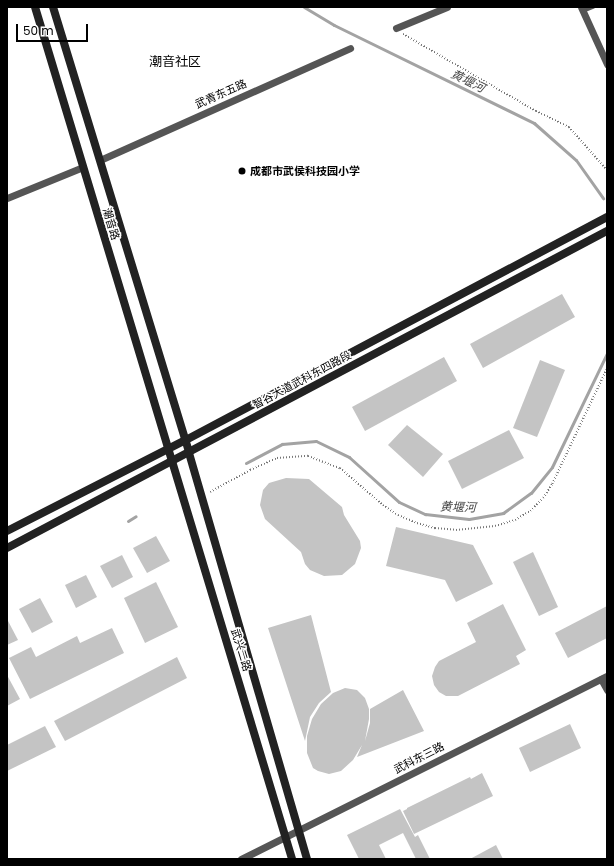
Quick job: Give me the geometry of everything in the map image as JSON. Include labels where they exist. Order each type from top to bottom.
[{"type":"street","name":"潮音路","points":[[35,7],[168,448]]},
{"type":"street","name":"潮音路","points":[[53,7],[184,441],[189,453],[307,859]]},
{"type":"street","points":[[396,28],[447,7]]},
{"type":"street","points":[[582,9],[607,64]]},
{"type":"street","name":"武青东五路","points":[[100,160],[350,48]]},
{"type":"street","points":[[7,198],[83,167]]},
{"type":"street","name":"智谷大道武科东四路段","points":[[7,531],[184,441],[607,217]]},
{"type":"street","name":"智谷大道武科东四路段","points":[[7,548],[173,462],[607,231]]},
{"type":"street","name":"武兴二路","points":[[168,448],[292,859]]},
{"type":"street","points":[[604,677],[607,690]]},
{"type":"street","name":"武科东三路","points":[[241,859],[604,677]]},
{"type":"lane","points":[[582,9],[593,7]]},
{"type":"path","points":[[396,28],[406,37],[485,80],[536,112],[570,127],[607,170]]},
{"type":"path","points":[[202,497],[250,470],[277,458],[308,456],[340,468],[383,505],[398,515],[417,523],[435,528],[456,530],[496,526],[515,520],[530,511],[539,503],[552,484],[607,368]]},
{"type":"building","points":[[562,294],[575,317],[483,368],[470,344]]},
{"type":"building","points":[[444,357],[457,381],[365,431],[352,407]]},
{"type":"building","points":[[540,360],[565,370],[537,437],[513,428]]},
{"type":"building","points":[[407,425],[443,454],[423,477],[388,445]]},
{"type":"building","points":[[509,430],[524,458],[462,489],[448,461]]},
{"type":"building","points":[[286,478],[309,479],[342,507],[344,515],[360,541],[361,548],[355,564],[342,575],[324,576],[310,570],[305,564],[301,552],[265,519],[260,505],[263,490],[269,483]]},
{"type":"building","points":[[396,527],[473,545],[493,584],[456,602],[445,580],[386,566]]},
{"type":"building","points":[[156,536],[170,561],[147,573],[133,548]]},
{"type":"building","points":[[533,552],[558,607],[539,616],[513,562]]},
{"type":"building","points":[[122,555],[133,577],[112,588],[100,566]]},
{"type":"building","points":[[86,575],[97,597],[76,608],[65,585]]},
{"type":"building","points":[[156,582],[178,627],[145,643],[124,598]]},
{"type":"building","points":[[40,598],[53,622],[32,633],[19,609]]},
{"type":"building","points":[[503,604],[526,650],[516,656],[520,664],[458,696],[446,696],[439,692],[434,685],[432,676],[439,661],[476,642],[467,623]]},
{"type":"building","points":[[607,606],[607,638],[568,658],[555,633]]},
{"type":"building","points":[[311,615],[331,692],[319,703],[310,717],[305,741],[268,628]]},
{"type":"building","points":[[7,619],[18,640],[7,645]]},
{"type":"building","points":[[112,628],[124,653],[30,699],[9,658],[31,647],[36,657],[77,636],[80,643]]},
{"type":"building","points":[[177,657],[187,678],[65,741],[54,721]]},
{"type":"building","points":[[7,675],[20,699],[7,706]]},
{"type":"building","points":[[345,688],[357,690],[365,698],[369,709],[369,719],[365,741],[370,723],[370,709],[403,690],[424,731],[357,757],[362,745],[353,760],[341,771],[329,774],[318,771],[313,768],[307,753],[307,736],[312,719],[321,704],[333,693]]},
{"type":"building","points":[[570,724],[581,748],[530,772],[519,748]]},
{"type":"building","points":[[45,726],[56,747],[7,771],[7,745]]},
{"type":"building","points":[[482,773],[493,796],[414,834],[403,811],[470,777],[471,779]]},
{"type":"building","points":[[400,809],[415,837],[418,835],[430,859],[416,859],[403,833],[379,845],[386,859],[359,859],[347,835]]},
{"type":"building","points":[[496,845],[503,859],[470,859]]},
{"type":"waterway","name":"黄堰河","points":[[304,7],[334,25],[534,123],[576,160],[603,198]]},
{"type":"waterway","name":"黄堰河","points":[[246,463],[282,444],[316,441],[349,457],[399,502],[425,514],[469,519],[503,513],[531,493],[552,467],[607,353]]},
{"type":"waterway","name":"黄堰河","points":[[128,521],[136,516]]},
{"type":"place","name":"成都市武侯科技园小学","points":[[242,171]]},
{"type":"district","name":"潮音社区","points":[[175,62]]}]
